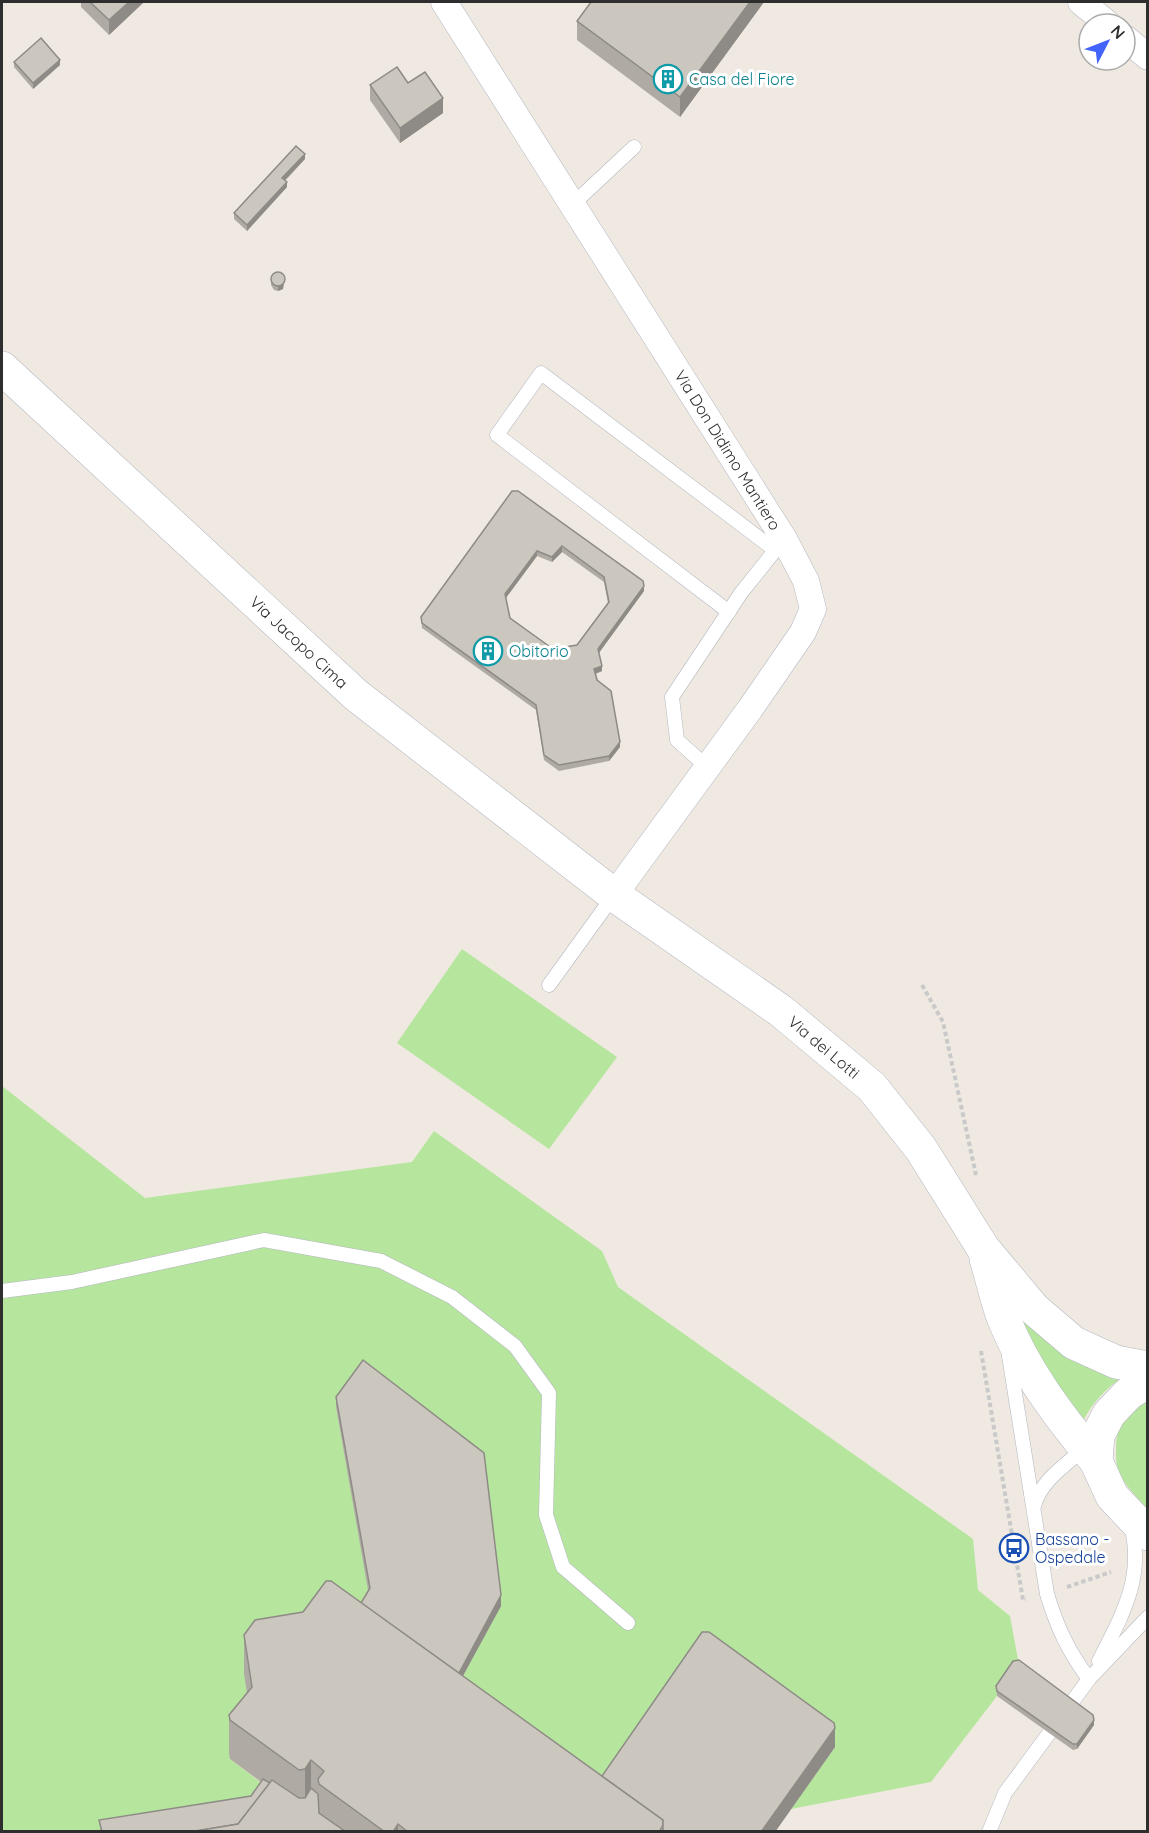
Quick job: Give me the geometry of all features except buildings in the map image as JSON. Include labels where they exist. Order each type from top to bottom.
[{"type":"street","name":"Via Don Didimo Mantiero","points":[[444,2],[572,205],[780,544],[807,581],[813,609],[803,632],[750,709],[614,895]]},
{"type":"street","points":[[1081,2],[1093,12]]},
{"type":"street","name":"Via Jacopo Cima","points":[[2,368],[356,695],[614,895]]},
{"type":"street","name":"Via dei Lotti","points":[[614,895],[781,1011],[872,1087],[921,1149],[983,1248],[1034,1309],[1074,1343],[1116,1362],[1148,1368]]},
{"type":"street","name":"Via dei Lotti","points":[[983,1248],[1003,1316],[1022,1358],[1046,1399],[1093,1448],[1112,1496],[1138,1523]]},
{"type":"street","points":[[1093,1448],[1109,1414],[1128,1394],[1148,1381]]},
{"type":"lane","points":[[572,205],[634,147]]},
{"type":"lane","points":[[707,767],[677,740],[672,697],[729,612],[780,544],[541,373],[497,435],[729,612]]},
{"type":"lane","points":[[549,985],[614,895]]},
{"type":"lane","points":[[2,1291],[72,1282],[264,1240],[381,1261],[452,1297],[515,1346],[549,1393],[546,1515],[563,1567],[628,1623]]},
{"type":"lane","points":[[1003,1316],[1047,1594],[1057,1624],[1072,1656],[1089,1679]]},
{"type":"lane","points":[[1033,1507],[1037,1494],[1044,1485],[1093,1448]]},
{"type":"lane","points":[[1089,1679],[1120,1620],[1130,1594],[1136,1568],[1135,1540],[1138,1523]]},
{"type":"lane","points":[[989,1832],[1005,1793],[1089,1679],[1148,1617]]},
{"type":"green space","points":[[462,949],[617,1057],[549,1149],[397,1043]]},
{"type":"green space","points":[[2,1086],[145,1198],[412,1162],[434,1131],[602,1251],[618,1287],[973,1539],[978,1590],[1010,1616],[1019,1665],[997,1691],[997,1696],[931,1782],[791,1809],[835,1747],[593,1808],[448,1703],[336,1407],[370,1598],[252,1726],[230,1759],[263,1784],[251,1801],[101,1831],[2,1831]]},
{"type":"green space","points":[[1013,1302],[1123,1377],[1100,1396],[1083,1421],[1041,1362]]},
{"type":"green space","points":[[1147,1401],[1147,1509],[1126,1485],[1119,1473],[1116,1449],[1118,1433],[1124,1420]]},
{"type":"place","name":"Casa del Fiore","points":[[668,79]]},
{"type":"place","name":"Obitorio","points":[[488,651]]},
{"type":"place","name":"Bassano - Ospedale","points":[[1014,1548]]}]
